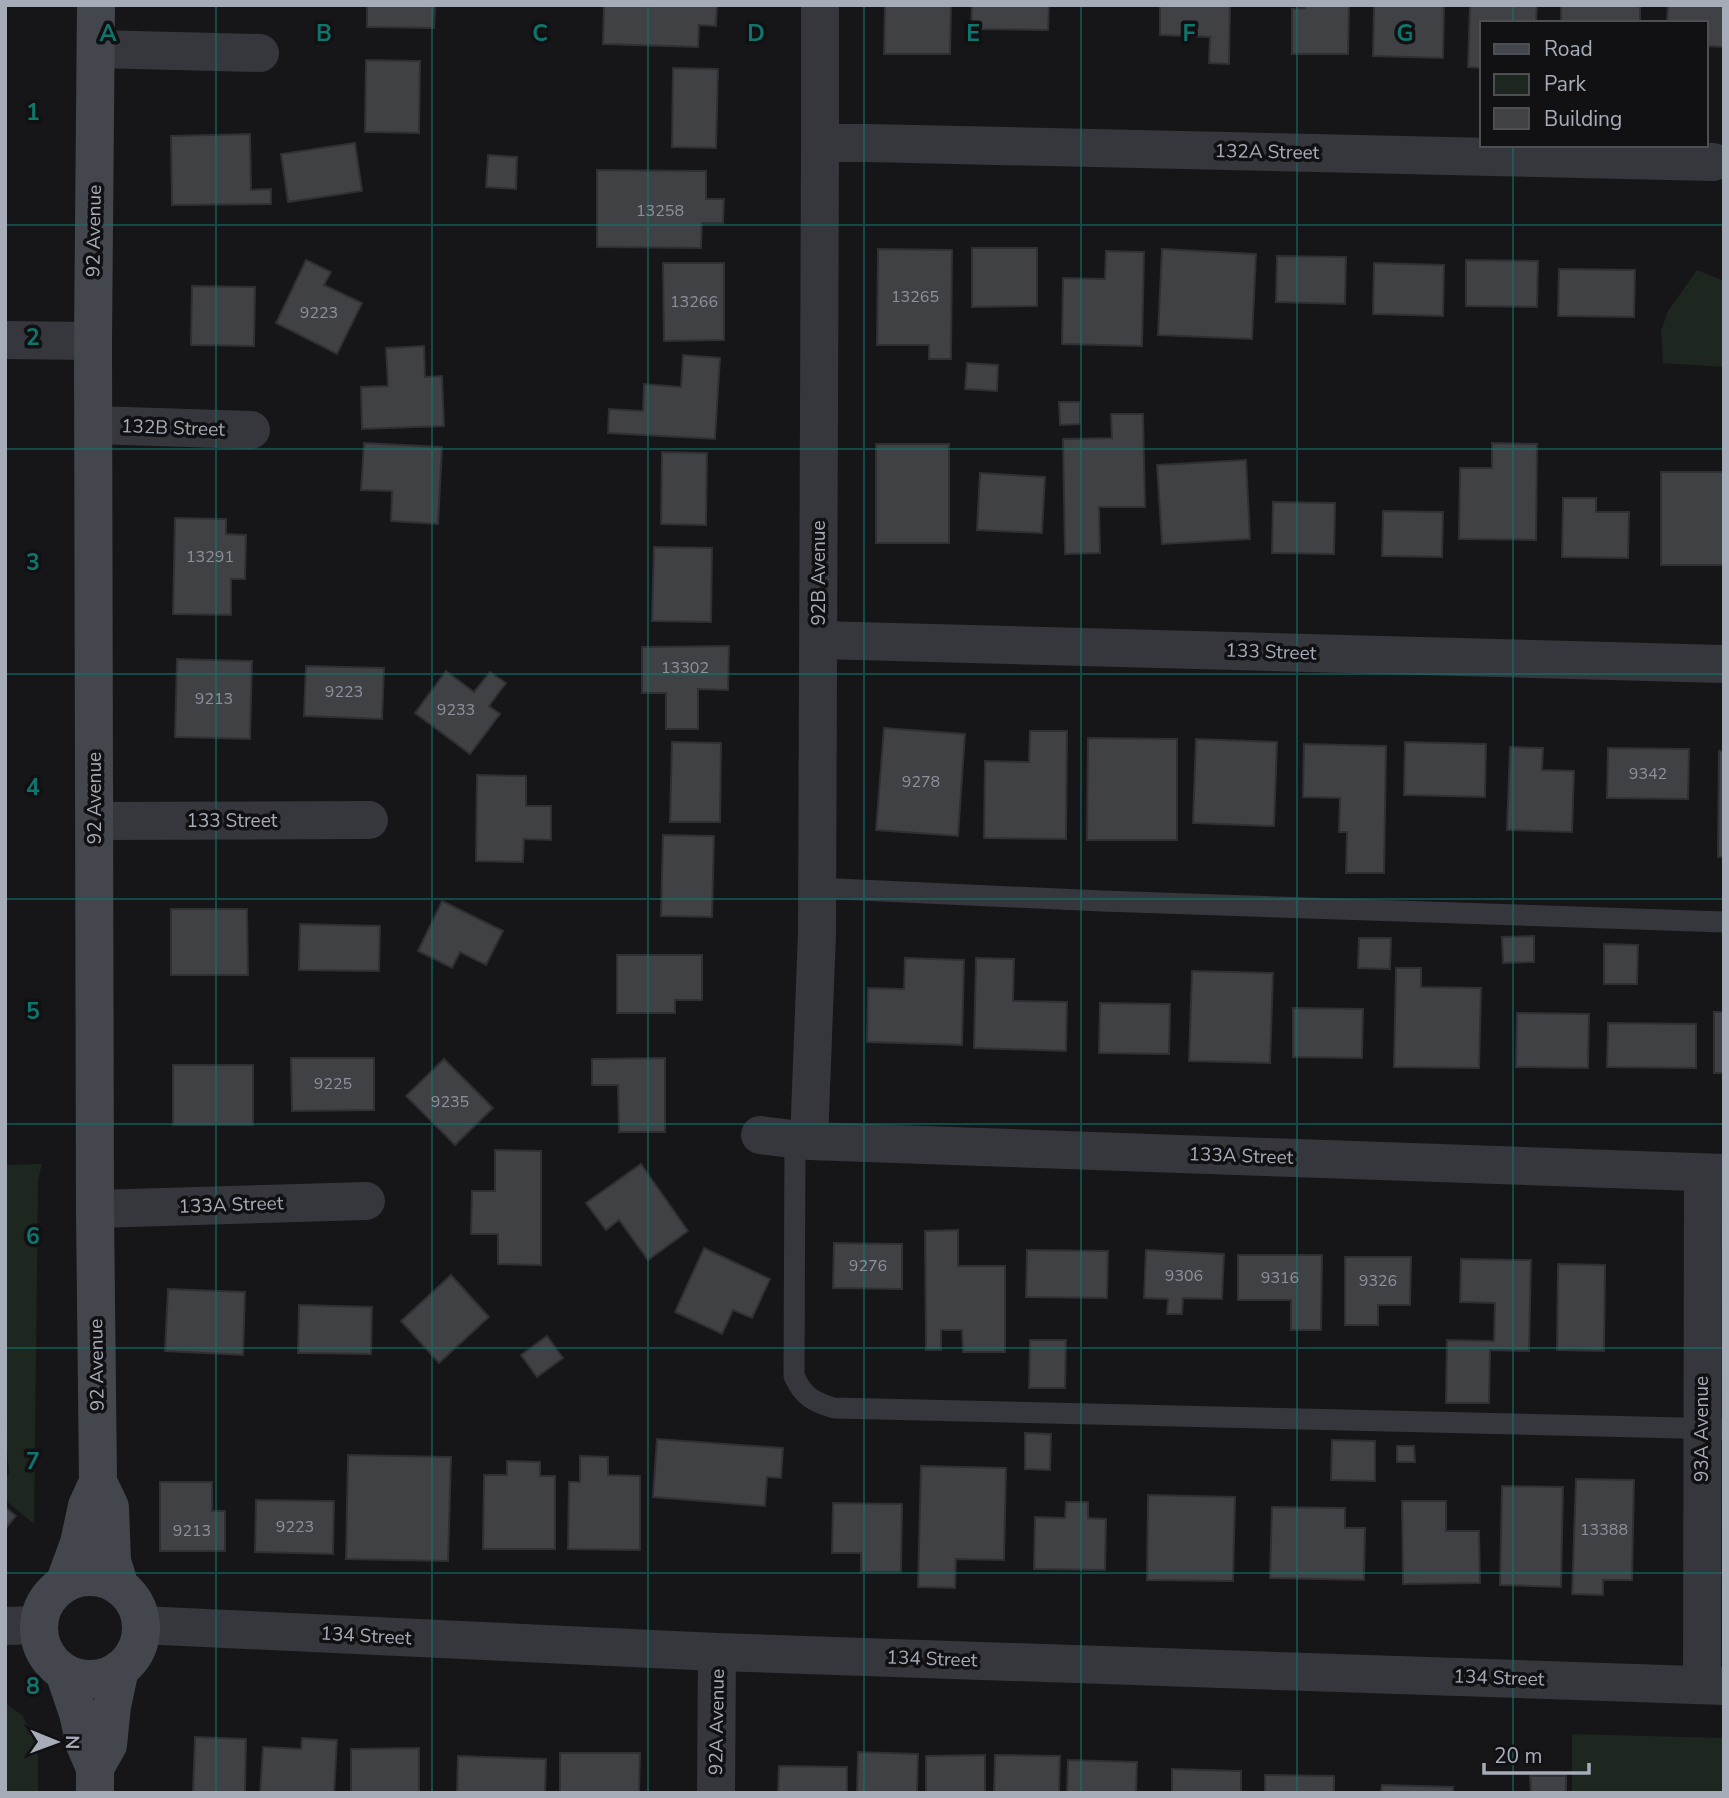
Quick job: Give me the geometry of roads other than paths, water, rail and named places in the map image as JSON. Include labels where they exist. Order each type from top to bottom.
[{"type":"main road","name":"92 Avenue","points":[[64,1584],[79,1544],[87,1506],[98,1482],[93,341],[96,5]]},
{"type":"main road","points":[[98,1482],[110,1507],[112,1561],[120,1587]]},
{"type":"main road","points":[[90,1576],[109,1580],[120,1587],[126,1590],[137,1606],[141,1625],[139,1646],[127,1664],[110,1676],[90,1680],[69,1676],[52,1664],[41,1646],[22,1625],[43,1606],[55,1590],[71,1580],[90,1576]]},
{"type":"main road","points":[[95,1780],[108,1745],[112,1706],[120,1669]]},
{"type":"main road","points":[[64,1672],[78,1713],[95,1780]]},
{"type":"street","name":"92B Avenue","points":[[788,1139],[817,933],[820,5]]},
{"type":"street","points":[[96,49],[260,53]]},
{"type":"street","name":"132A Street","points":[[820,143],[1718,152]]},
{"type":"street","points":[[5,340],[93,341]]},
{"type":"street","name":"132B Street","points":[[94,425],[251,430]]},
{"type":"street","name":"133 Street","points":[[819,640],[1724,664]]},
{"type":"street","name":"133 Street","points":[[95,821],[369,820]]},
{"type":"street","name":"133A Street","points":[[788,1139],[1713,1173]]},
{"type":"street","name":"93A Avenue","points":[[1713,1173],[1713,1686]]},
{"type":"street","name":"133A Street","points":[[95,1209],[366,1201]]},
{"type":"street","name":"134 Street","points":[[141,1625],[717,1652],[1713,1686]]},
{"type":"street","name":"92A Avenue","points":[[716,1793],[717,1652]]},
{"type":"lane","points":[[816,888],[1116,902],[1724,922]]},
{"type":"lane","points":[[788,1139],[794,1376],[806,1395],[819,1404],[834,1408],[1713,1429]]}]
